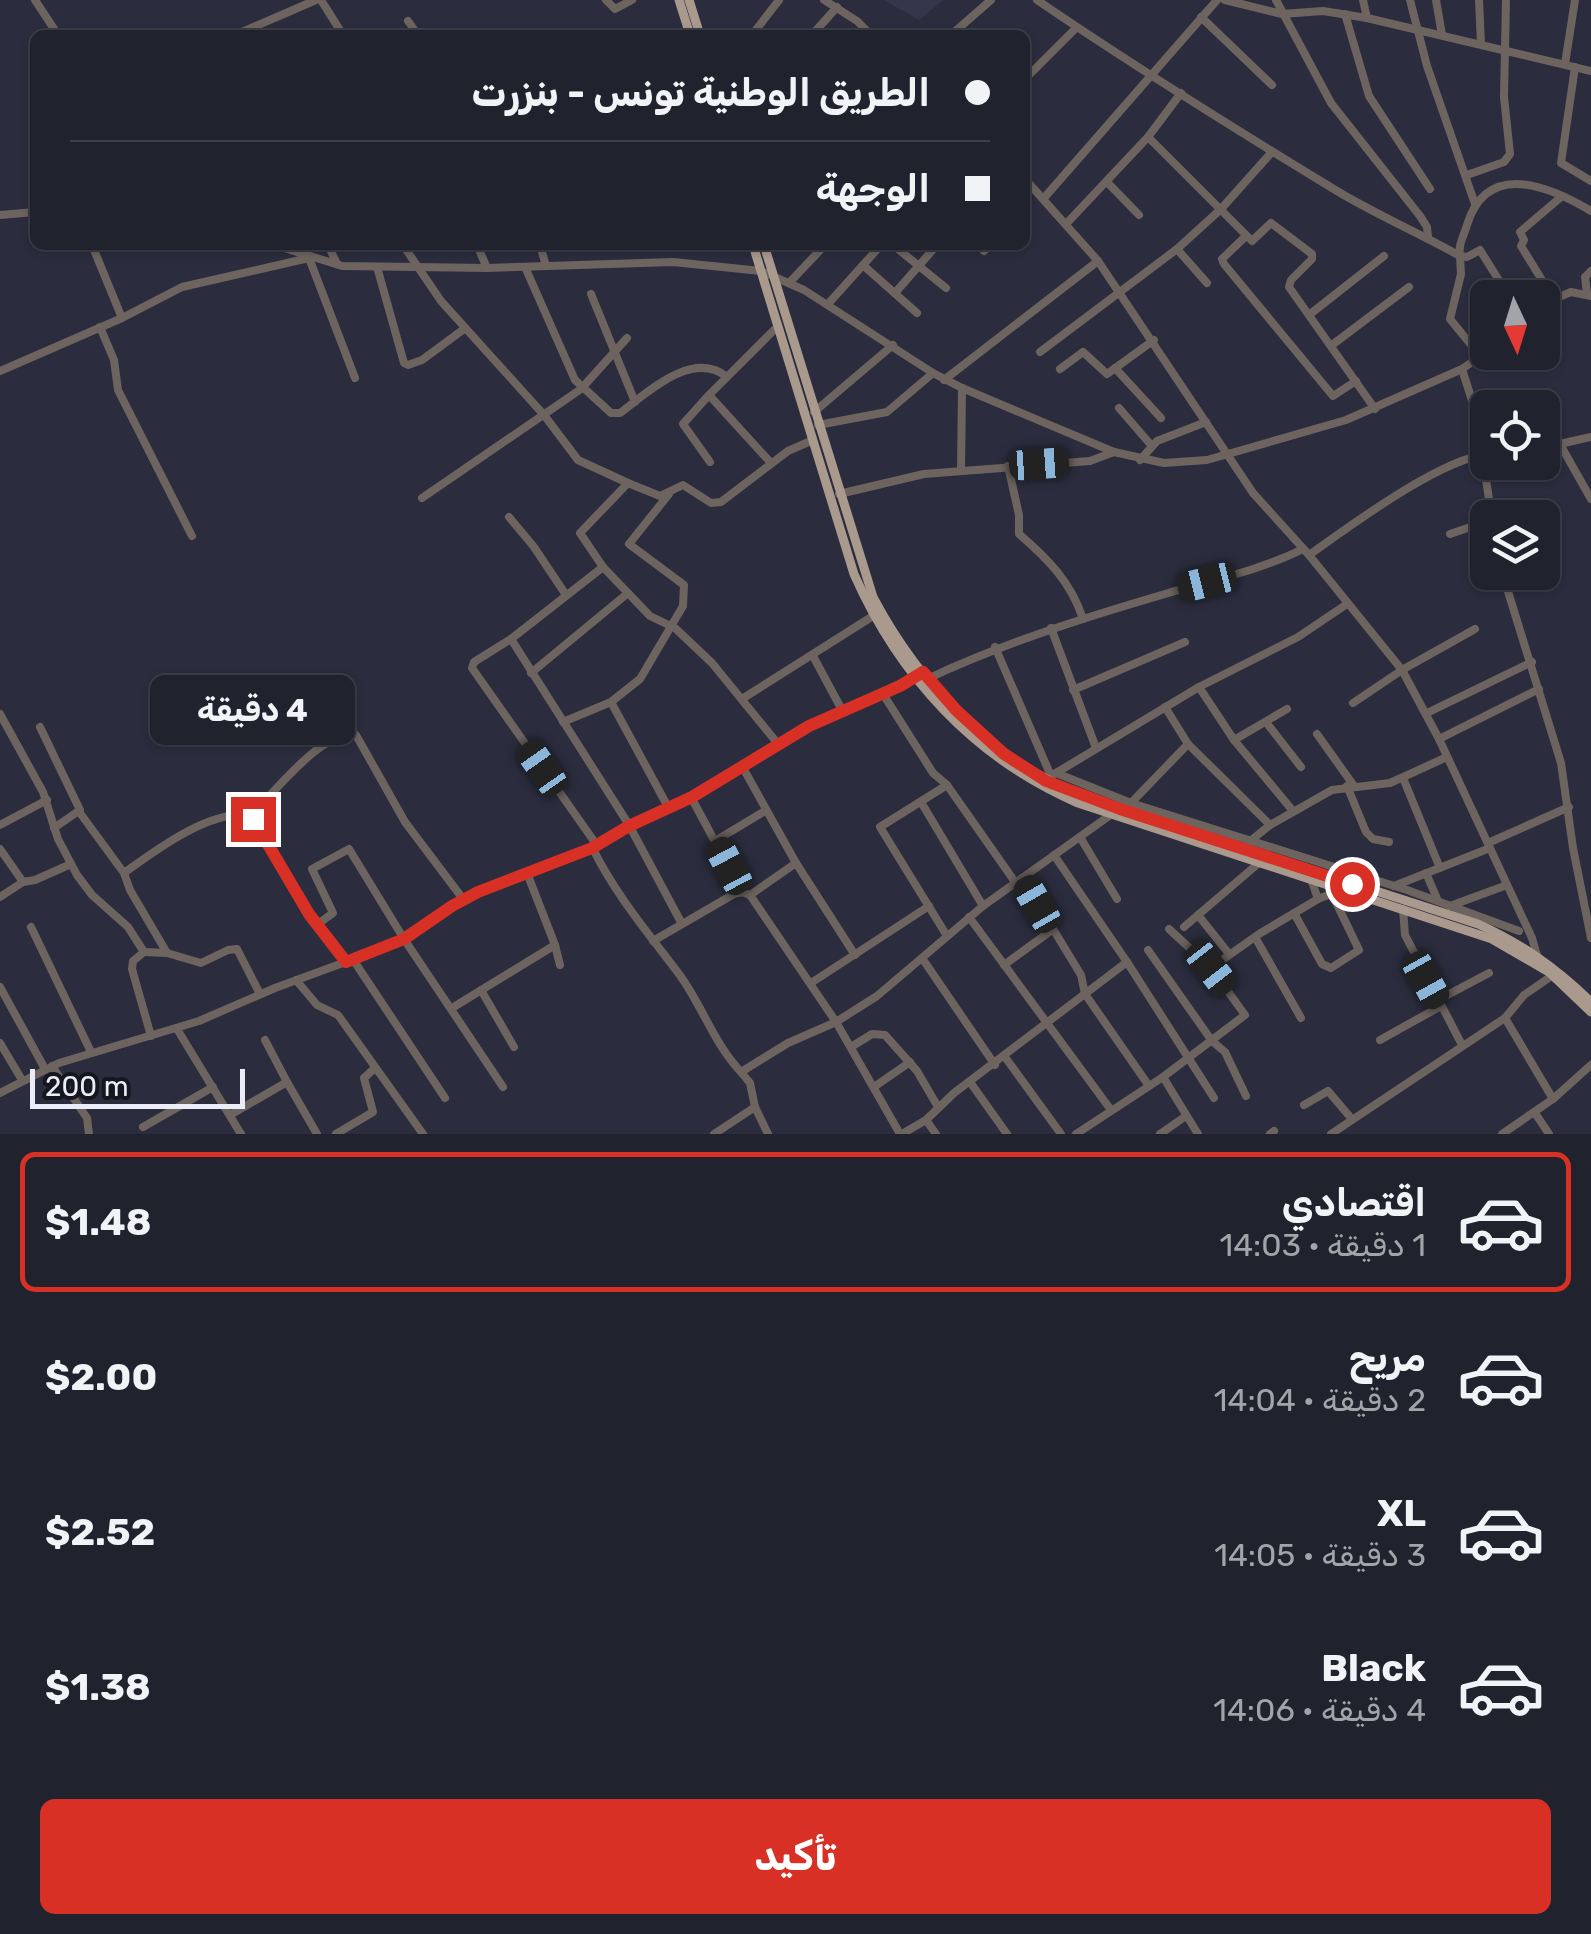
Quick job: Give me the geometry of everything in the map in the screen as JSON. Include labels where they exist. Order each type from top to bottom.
[{"type":"main road","points":[[679,0],[685,30]]},
{"type":"main road","points":[[689,0],[698,30]]},
{"type":"main road","points":[[755,250],[854,574],[872,616],[976,740],[1012,770],[1045,789],[1260,862],[1452,915],[1521,949],[1591,1002]]},
{"type":"main road","points":[[766,250],[873,597],[921,677],[1004,754],[1115,812],[1243,848],[1310,879],[1521,949]]},
{"type":"main road","points":[[1538,960],[1591,1012]]},
{"type":"street","points":[[35,0],[55,30]]},
{"type":"street","points":[[247,30],[318,0],[339,30]]},
{"type":"street","points":[[606,0],[615,8],[632,0]]},
{"type":"street","points":[[756,30],[778,0]]},
{"type":"street","points":[[824,0],[865,30]]},
{"type":"street","points":[[957,30],[991,0]]},
{"type":"street","points":[[1037,0],[1149,76],[1368,209],[1460,256],[1480,250],[1499,280]]},
{"type":"street","points":[[1044,198],[1217,0]]},
{"type":"street","points":[[1225,0],[1282,14],[1323,11],[1367,18],[1591,72]]},
{"type":"street","points":[[1276,0],[1331,104],[1420,216],[1428,238]]},
{"type":"street","points":[[1363,0],[1367,18]]},
{"type":"street","points":[[1410,0],[1415,28],[1475,204],[1459,247],[1462,274],[1450,319],[1470,340]]},
{"type":"street","points":[[1436,0],[1442,35]]},
{"type":"street","points":[[1480,0],[1481,44]]},
{"type":"street","points":[[1467,175],[1504,162],[1510,154],[1503,49],[1506,0]]},
{"type":"street","points":[[1575,0],[1561,163],[1591,181]]},
{"type":"street","points":[[816,30],[837,6]]},
{"type":"street","points":[[1345,14],[1369,96],[1430,189]]},
{"type":"street","points":[[1201,17],[1272,85]]},
{"type":"street","points":[[408,21],[414,30]]},
{"type":"street","points":[[1030,74],[1076,28]]},
{"type":"street","points":[[1067,223],[1148,137],[1181,94]]},
{"type":"street","points":[[1148,137],[1253,242],[1273,224],[1312,254],[1289,287],[1375,409]]},
{"type":"street","points":[[1040,352],[1177,249],[1271,153]]},
{"type":"street","points":[[1107,182],[1140,215]]},
{"type":"street","points":[[1475,204],[1504,185],[1520,182],[1536,185],[1591,211]]},
{"type":"street","points":[[1030,184],[1098,260],[1253,493],[1402,670],[1448,757],[1532,938],[1538,960]]},
{"type":"street","points":[[1542,280],[1521,246],[1524,240],[1520,232],[1562,197]]},
{"type":"street","points":[[0,215],[30,212]]},
{"type":"street","points":[[1246,236],[1222,259],[1224,264],[1333,396],[1356,382]]},
{"type":"street","points":[[1177,249],[1207,283]]},
{"type":"street","points":[[94,250],[122,318]]},
{"type":"street","points":[[288,250],[336,264],[418,268],[673,262],[761,271],[828,304],[944,380],[1114,452],[1177,464],[1226,455],[1375,409],[1470,363]]},
{"type":"street","points":[[330,250],[336,264]]},
{"type":"street","points":[[406,250],[464,329],[544,414],[578,460],[660,496],[683,485],[711,503],[721,502],[771,463],[813,440]]},
{"type":"street","points":[[479,250],[487,268]]},
{"type":"street","points":[[541,250],[546,266]]},
{"type":"street","points":[[789,284],[820,250]]},
{"type":"street","points":[[828,304],[877,250]]},
{"type":"street","points":[[899,250],[946,288]]},
{"type":"street","points":[[896,293],[933,250]]},
{"type":"street","points":[[1309,315],[1384,256]]},
{"type":"street","points":[[0,371],[197,282],[309,258]]},
{"type":"street","points":[[309,258],[355,378]]},
{"type":"street","points":[[944,380],[1098,260]]},
{"type":"street","points":[[376,266],[404,363],[422,360],[464,329]]},
{"type":"street","points":[[864,266],[917,313]]},
{"type":"street","points":[[525,267],[581,389],[613,414],[690,368],[717,369],[727,377]]},
{"type":"street","points":[[1560,296],[1572,292],[1589,295],[1585,277],[1591,271]]},
{"type":"street","points":[[1332,346],[1410,287]]},
{"type":"street","points":[[591,294],[635,402]]},
{"type":"street","points":[[100,326],[112,352],[118,390],[192,536]]},
{"type":"street","points":[[710,462],[683,424],[777,327]]},
{"type":"street","points":[[422,498],[581,389],[627,338]]},
{"type":"street","points":[[1060,369],[1083,352],[1104,373],[1154,340]]},
{"type":"street","points":[[814,412],[892,345]]},
{"type":"street","points":[[1115,368],[1161,418]]},
{"type":"street","points":[[1462,368],[1470,391]]},
{"type":"street","points":[[818,425],[886,412],[933,374]]},
{"type":"street","points":[[962,388],[962,470]]},
{"type":"street","points":[[709,395],[771,463]]},
{"type":"street","points":[[1119,408],[1151,445]]},
{"type":"street","points":[[1140,460],[1151,445],[1206,422]]},
{"type":"street","points":[[1591,437],[1561,446],[1591,498]]},
{"type":"street","points":[[839,494],[924,474],[1090,460],[1114,452]]},
{"type":"street","points":[[0,1093],[48,1068],[177,1028],[404,939],[463,899],[594,846],[692,797],[842,710],[921,677],[1051,628],[1306,552],[1435,474],[1470,460]]},
{"type":"street","points":[[1008,466],[1019,515],[1019,534],[1059,572],[1074,594],[1083,619]]},
{"type":"street","points":[[628,483],[580,533],[585,544],[650,616],[672,626],[712,663],[778,744]]},
{"type":"street","points":[[563,722],[611,702],[640,679],[683,606],[684,585],[628,544],[669,493]]},
{"type":"street","points":[[509,518],[566,595]]},
{"type":"street","points":[[1450,534],[1470,526]]},
{"type":"street","points":[[603,567],[511,639],[474,662],[472,668],[594,846],[612,884],[678,973],[720,1045],[750,1083],[754,1107],[768,1134]]},
{"type":"street","points":[[1508,590],[1561,763],[1591,938]]},
{"type":"street","points":[[531,673],[628,593]]},
{"type":"street","points":[[1054,778],[1096,748],[1199,687],[1283,646],[1346,604]]},
{"type":"street","points":[[742,699],[872,616]]},
{"type":"street","points":[[1051,628],[1096,748]]},
{"type":"street","points":[[1353,702],[1476,629]]},
{"type":"street","points":[[511,639],[629,826],[682,924]]},
{"type":"street","points":[[1074,690],[1186,642]]},
{"type":"street","points":[[995,648],[1054,778],[1394,886],[1518,931]]},
{"type":"street","points":[[813,656],[842,710]]},
{"type":"street","points":[[1427,714],[1532,662]]},
{"type":"street","points":[[1199,687],[1234,740],[1293,811]]},
{"type":"street","points":[[1439,738],[1539,689]]},
{"type":"street","points":[[883,694],[933,773],[946,785],[1052,930],[1081,975],[1084,994],[1149,1086]]},
{"type":"street","points":[[611,702],[668,808]]},
{"type":"street","points":[[1165,708],[1188,744],[1270,825]]},
{"type":"street","points":[[1234,740],[1287,709]]},
{"type":"street","points":[[0,714],[46,800],[71,864],[92,895],[128,928],[144,952]]},
{"type":"street","points":[[1266,722],[1301,767]]},
{"type":"street","points":[[40,727],[80,814],[124,873],[167,953]]},
{"type":"street","points":[[1317,734],[1351,786],[1369,836],[1390,842]]},
{"type":"street","points":[[124,873],[174,838],[224,818],[250,815],[304,759],[343,736],[356,735],[405,822],[463,899]]},
{"type":"street","points":[[1131,802],[1188,744]]},
{"type":"street","points":[[1243,848],[1270,825],[1332,790],[1379,786],[1448,757]]},
{"type":"street","points":[[742,766],[765,811],[855,956]]},
{"type":"street","points":[[1403,778],[1440,868]]},
{"type":"street","points":[[946,785],[880,827],[947,936]]},
{"type":"street","points":[[692,797],[746,893],[836,1022],[901,1134],[926,1120],[1127,962]]},
{"type":"street","points":[[0,825],[46,800]]},
{"type":"street","points":[[921,802],[983,906]]},
{"type":"street","points":[[1394,886],[1569,808]]},
{"type":"street","points":[[715,841],[765,811]]},
{"type":"street","points":[[740,1072],[877,996],[983,906],[1115,812]]},
{"type":"street","points":[[54,828],[80,814]]},
{"type":"street","points":[[250,815],[318,924],[350,961],[445,1098]]},
{"type":"street","points":[[1080,837],[1118,898]]},
{"type":"street","points":[[318,924],[333,912],[312,869],[348,848],[503,1087]]},
{"type":"street","points":[[0,849],[23,882]]},
{"type":"street","points":[[1054,856],[1214,1098]]},
{"type":"street","points":[[1184,927],[1260,862]]},
{"type":"street","points":[[653,941],[796,863]]},
{"type":"street","points":[[0,897],[23,882],[71,864]]},
{"type":"street","points":[[527,873],[560,965]]},
{"type":"street","points":[[1426,873],[1438,901]]},
{"type":"street","points":[[1310,879],[1318,899]]},
{"type":"street","points":[[1450,906],[1507,884]]},
{"type":"street","points":[[1211,968],[1294,913],[1346,888]]},
{"type":"street","points":[[1294,913],[1322,964],[1331,968],[1358,950],[1332,894]]},
{"type":"street","points":[[811,984],[928,906]]},
{"type":"street","points":[[1404,909],[1403,930],[1462,1045]]},
{"type":"street","points":[[1198,915],[1230,954]]},
{"type":"street","points":[[969,917],[1111,1110]]},
{"type":"street","points":[[1521,919],[1521,949]]},
{"type":"street","points":[[31,928],[91,1052]]},
{"type":"street","points":[[1076,1134],[1190,1058],[1245,1015],[1211,968],[1169,929]]},
{"type":"street","points":[[1004,965],[1052,930]]},
{"type":"street","points":[[1255,937],[1300,1018]]},
{"type":"street","points":[[452,1008],[555,945]]},
{"type":"street","points":[[151,1036],[132,969],[133,961],[144,952],[167,953],[201,963],[237,949],[260,994]]},
{"type":"street","points":[[1148,950],[1212,1041],[1225,1052],[1246,1096]]},
{"type":"street","points":[[922,958],[995,1065]]},
{"type":"street","points":[[1380,1040],[1489,972]]},
{"type":"street","points":[[1331,1134],[1505,1018],[1524,994],[1553,975]]},
{"type":"street","points":[[296,980],[317,1005],[338,1014],[423,1134]]},
{"type":"street","points":[[0,986],[48,1068],[87,1118],[89,1134]]},
{"type":"street","points":[[480,990],[514,1047]]},
{"type":"street","points":[[1505,1018],[1552,1099]]},
{"type":"street","points":[[177,1028],[241,1134]]},
{"type":"street","points":[[850,1047],[882,1032],[910,1062],[938,1107]]},
{"type":"street","points":[[264,1040],[317,1134]]},
{"type":"street","points":[[0,1043],[22,1080]]},
{"type":"street","points":[[1006,1057],[1061,1134]]},
{"type":"street","points":[[874,1088],[910,1062]]},
{"type":"street","points":[[336,1134],[371,1116],[373,1108],[364,1078],[375,1068]]},
{"type":"street","points":[[1502,1134],[1589,1070]]},
{"type":"street","points":[[1163,1077],[1198,1134]]},
{"type":"street","points":[[230,1115],[287,1082]]},
{"type":"street","points":[[970,1082],[1006,1134]]},
{"type":"street","points":[[143,1127],[213,1088]]},
{"type":"street","points":[[1304,1105],[1328,1091],[1352,1118]]},
{"type":"street","points":[[714,1134],[754,1107]]},
{"type":"street","points":[[1535,1112],[1549,1134]]},
{"type":"street","points":[[1160,1134],[1186,1116]]},
{"type":"street","points":[[926,1120],[936,1134]]},
{"type":"shaded area","points":[[884,0],[943,0],[919,20]]},
{"type":"route","points":[[253,819],[309,914],[346,962],[404,939],[478,892],[592,848],[692,797],[809,726],[923,672],[956,710],[1004,754],[1046,781],[1086,798],[1352,884]]}]
